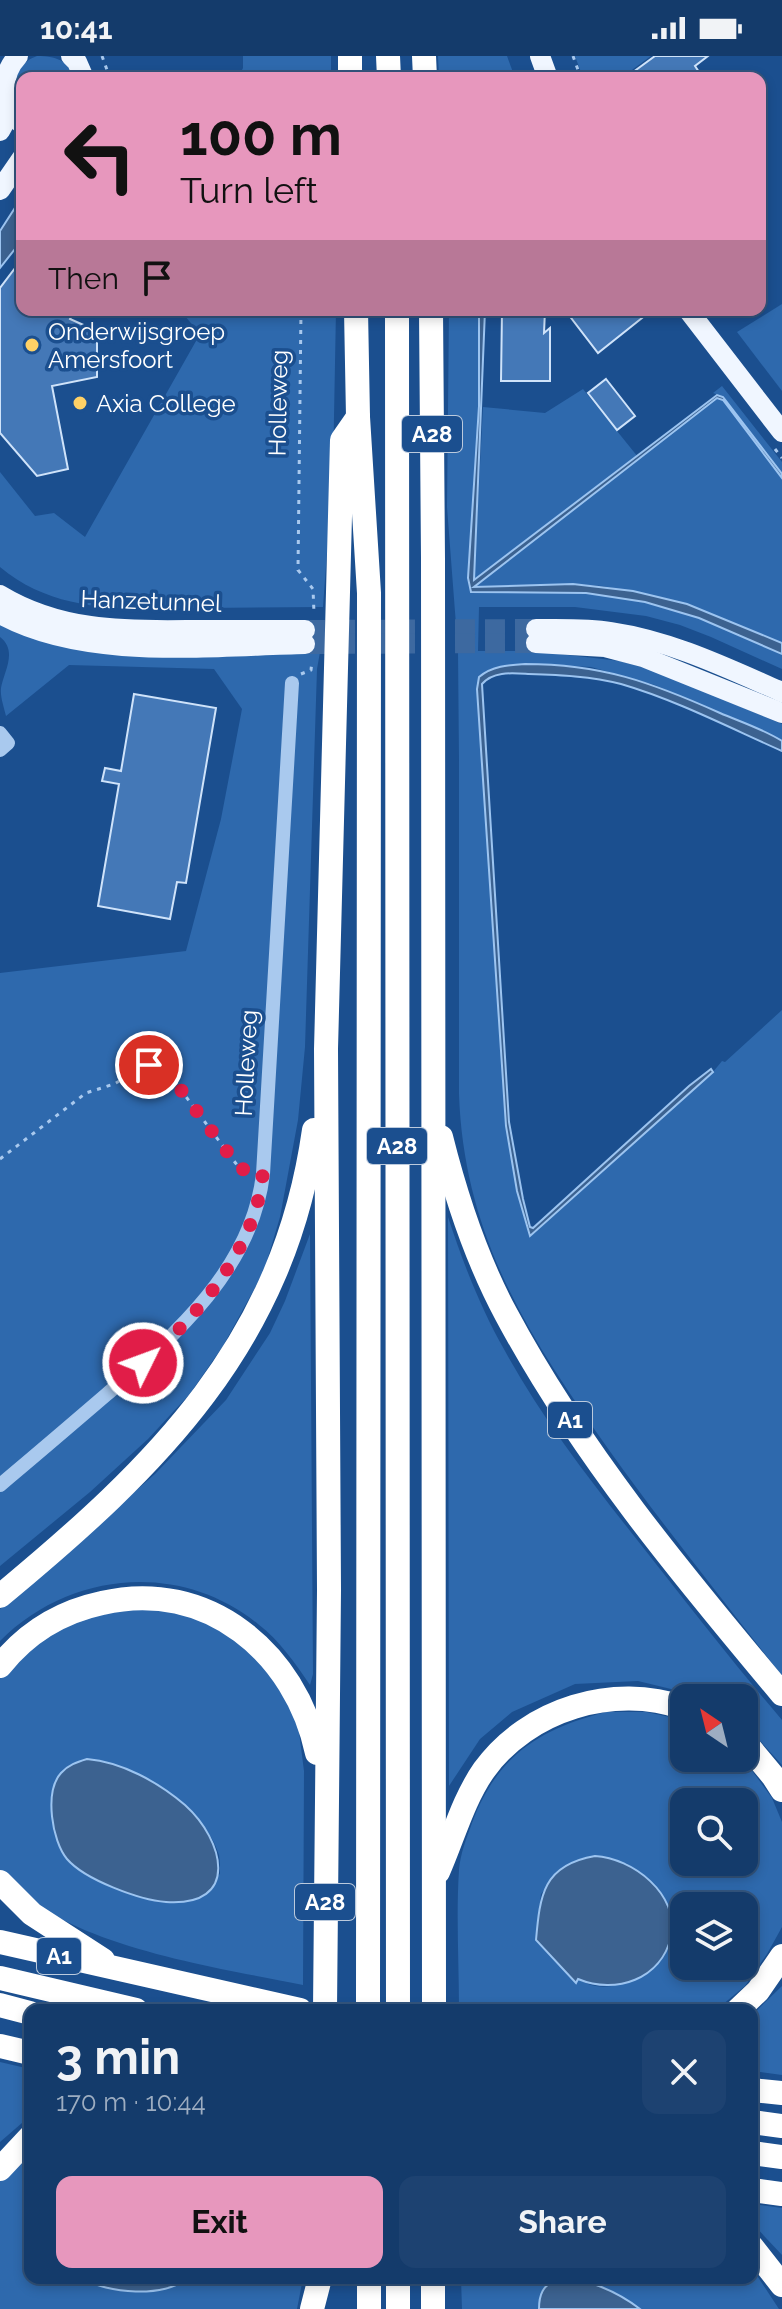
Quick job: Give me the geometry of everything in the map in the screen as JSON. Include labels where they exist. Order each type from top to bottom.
[{"type":"highway","name":"A28","points":[[356,316],[358,417],[369,593],[368,2004]]},
{"type":"highway","name":"A28","points":[[397,316],[398,2004]]},
{"type":"highway","name":"A28","points":[[431,316],[434,1999]]},
{"type":"highway","name":"A28","points":[[325,2004],[329,1574],[326,1049],[342,440],[358,417]]},
{"type":"highway","name":"A28","points":[[0,1596],[67,1541],[126,1486],[213,1386],[245,1338],[281,1257],[308,1175],[326,1049]]},
{"type":"highway","name":"A1","points":[[433,1104],[447,1160],[472,1234],[505,1313],[563,1410],[613,1481],[782,1694]]},
{"type":"highway","points":[[0,1666],[15,1647],[61,1615],[120,1598],[145,1596],[173,1600],[234,1625],[263,1648],[283,1673],[311,1724],[319,1763],[326,1835]]},
{"type":"highway","name":"A28","points":[[434,1881],[469,1795],[485,1769],[524,1731],[554,1714],[602,1700],[650,1699],[670,1704]]},
{"type":"highway","points":[[758,1758],[782,1790]]},
{"type":"highway","name":"A1","points":[[0,1882],[32,1914],[118,1970]]},
{"type":"highway","name":"A1","points":[[0,1942],[273,2004]]},
{"type":"highway","points":[[744,2004],[774,1972],[782,1956]]},
{"type":"highway","name":"A1","points":[[0,1978],[110,2004]]},
{"type":"highway","points":[[0,2005],[24,2011]]},
{"type":"highway","points":[[0,2046],[24,2052]]},
{"type":"highway","points":[[758,2091],[782,2093]]},
{"type":"highway","points":[[758,2123],[782,2126]]},
{"type":"highway","points":[[0,2169],[24,2143]]},
{"type":"highway","points":[[758,2154],[782,2157]]},
{"type":"highway","points":[[758,2191],[782,2194]]},
{"type":"highway","points":[[758,2255],[782,2285]]},
{"type":"highway","points":[[312,2309],[320,2284]]},
{"type":"highway","points":[[323,2284],[327,2309]]},
{"type":"highway","points":[[369,2284],[369,2309]]},
{"type":"highway","points":[[398,2284],[398,2309]]},
{"type":"highway","points":[[433,2284],[433,2309]]},
{"type":"main road","points":[[8,62],[2,91],[11,123]]},
{"type":"main road","points":[[0,190],[16,167]]},
{"type":"main road","points":[[693,316],[782,432]]},
{"type":"main road","name":"Hanzetunnel","points":[[0,595],[58,621],[105,629],[308,641]]},
{"type":"main road","name":"Hanzetunnel","points":[[0,614],[50,634],[107,645],[308,641]]},
{"type":"main road","points":[[782,692],[689,652],[645,639],[608,631],[536,636],[605,647],[643,657],[782,713]]},
{"type":"lane","name":"Holleweg","points":[[0,1485],[166,1343],[199,1308],[225,1270],[259,1198],[292,683]]},
{"type":"path","name":"Holleweg","points":[[301,316],[298,570],[313,589],[314,607]]},
{"type":"path","points":[[292,683],[293,678],[311,670],[308,641]]},
{"type":"path","points":[[0,1159],[86,1093],[114,1084],[149,1065],[158,1065],[166,1070],[240,1169],[263,1171]]},
{"type":"shaded area","points":[[37,56],[50,57],[60,60],[72,72],[17,72]]},
{"type":"shaded area","points":[[243,56],[331,56],[331,72],[241,72]]},
{"type":"shaded area","points":[[438,56],[507,56],[513,72],[439,72]]},
{"type":"shaded area","points":[[575,56],[651,56],[629,72],[581,72]]},
{"type":"shaded area","points":[[16,73],[16,104],[11,84]]},
{"type":"shaded area","points":[[16,206],[16,248],[0,268],[0,231]]},
{"type":"shaded area","points":[[782,304],[782,391],[737,332]]},
{"type":"shaded area","points":[[185,316],[336,316],[333,470],[323,607],[147,609],[95,606],[45,594],[22,583],[0,567],[0,472],[35,516],[54,513],[85,537],[200,334]]},
{"type":"shaded area","points":[[449,316],[479,316],[479,406],[468,578],[473,593],[571,593],[644,602],[697,617],[782,654],[782,669],[711,637],[646,616],[575,607],[479,607],[478,651],[533,651],[620,661],[658,672],[782,724],[782,741],[655,685],[591,667],[506,665],[482,674],[477,684],[506,1126],[517,1191],[529,1236],[782,1010],[782,1676],[630,1479],[553,1367],[506,1283],[473,1194],[459,1094],[458,651],[447,507]]},
{"type":"shaded area","points":[[479,316],[485,316],[474,580],[717,395],[723,397],[782,478],[723,400],[717,398],[474,587],[573,584],[633,591],[687,604],[782,643],[782,654],[699,618],[645,602],[586,593],[471,592],[468,578],[479,406]]},
{"type":"shaded area","points":[[722,386],[782,462],[782,474],[723,397],[713,393]]},
{"type":"shaded area","points":[[583,389],[638,457],[474,580],[483,407],[545,413]]},
{"type":"shaded area","points":[[717,398],[723,400],[782,478],[782,643],[687,604],[603,586],[474,587]]},
{"type":"shaded area","points":[[0,618],[42,638],[107,652],[320,652],[305,1047],[298,1120],[280,1217],[264,1271],[223,1346],[189,1395],[148,1439],[90,1492],[0,1566],[0,1491],[135,1376],[186,1327],[230,1273],[247,1243],[260,1210],[268,1174],[294,708],[284,707],[258,1174],[251,1207],[223,1265],[183,1316],[136,1362],[0,1479],[0,973],[186,951],[221,819],[242,709],[214,669],[69,665],[6,716],[1,688],[9,655],[0,637]]},
{"type":"shaded area","points":[[525,664],[578,667],[625,677],[695,702],[782,741],[782,751],[682,706],[610,681],[509,673],[492,677],[482,684],[509,1122],[530,1227],[533,1228],[689,1086],[711,1069],[713,1072],[530,1236],[517,1191],[506,1126],[477,689],[479,677],[489,670]]},
{"type":"shaded area","points":[[448,1217],[488,1319],[540,1408],[578,1463],[752,1684],[670,1684],[670,1689],[638,1681],[575,1684],[512,1712],[480,1739],[449,1786]]},
{"type":"shaded area","points":[[310,1234],[313,1674],[310,1685],[280,1645],[258,1624],[227,1604],[195,1590],[161,1583],[126,1583],[92,1588],[59,1600],[28,1618],[0,1641],[0,1609],[155,1474],[226,1400],[270,1333]]},
{"type":"shaded area","points":[[146,1603],[226,1628],[284,1685],[298,1724],[304,1771],[303,1985],[183,1960],[96,1935],[57,1917],[25,1896],[0,1870],[0,1677],[24,1649],[77,1618]],"holes":[[[87,1759],[106,1762],[146,1778],[183,1804],[211,1837],[219,1855],[220,1874],[174,1903],[153,1901],[83,1873],[66,1858],[53,1830],[70,1765]]]},
{"type":"shaded area","points":[[758,1691],[782,1720],[782,1765],[758,1738]]},
{"type":"shaded area","points":[[606,1712],[646,1712],[670,1717],[670,1772],[752,1772],[772,1798],[782,1822],[782,1927],[758,1967],[758,1892],[670,1892],[670,1920],[655,1889],[626,1863],[564,1867],[541,1894],[536,1940],[574,1976],[594,1986],[618,1984],[654,1965],[670,1938],[670,1980],[749,1980],[723,2004],[459,2004],[459,1870],[462,1852],[482,1800],[494,1780],[523,1749],[560,1727]]},
{"type":"shaded area","points":[[87,1759],[113,1764],[151,1781],[185,1805],[198,1819],[216,1852],[218,1868],[215,1883],[206,1894],[190,1901],[166,1902],[142,1897],[99,1881],[67,1859],[54,1829],[53,1792],[64,1770]]},
{"type":"shaded area","points":[[595,1856],[624,1863],[650,1881],[668,1906],[670,1940],[666,1952],[658,1964],[635,1980],[607,1985],[578,1979],[576,1983],[536,1940],[540,1909],[548,1884],[564,1867]]},
{"type":"shaded area","points":[[782,1986],[782,2075],[758,2072],[758,2009]]},
{"type":"shaded area","points":[[0,2062],[24,2068],[24,2121],[0,2142]]},
{"type":"shaded area","points":[[24,2152],[24,2284],[96,2284],[135,2292],[179,2284],[302,2284],[297,2309],[0,2309],[0,2177]]},
{"type":"shaded area","points":[[758,2205],[782,2208],[782,2255],[758,2229]]},
{"type":"shaded area","points":[[758,2277],[779,2309],[640,2309],[612,2292],[591,2284],[758,2284]]},
{"type":"shaded area","points":[[96,2284],[177,2284],[165,2289],[136,2292]]},
{"type":"shaded area","points":[[461,2284],[547,2284],[542,2291],[539,2309],[462,2309]]},
{"type":"shaded area","points":[[593,2284],[640,2309],[539,2309],[543,2291],[548,2285]]},
{"type":"building","points":[[655,56],[708,56],[695,66],[699,72],[633,72]]},
{"type":"building","points":[[16,267],[16,316],[71,316],[70,319],[97,331],[97,377],[52,386],[68,469],[37,476],[0,433],[0,288]]},
{"type":"building","points":[[502,316],[545,316],[544,333],[550,328],[550,381],[501,381]]},
{"type":"building","points":[[570,316],[644,316],[598,353]]},
{"type":"building","points":[[606,379],[635,416],[617,430],[588,393]]},
{"type":"building","points":[[134,694],[216,708],[186,883],[177,882],[170,919],[98,906],[119,784],[102,781],[105,768],[121,771]]},
{"type":"tunnel","points":[[305,630],[536,629]]},
{"type":"tunnel","points":[[305,644],[536,643]]},
{"type":"place","name":"Onderwijsgroep Amersfoort","points":[[32,345]]},
{"type":"place","name":"Axia College","points":[[80,403]]},
{"type":"route","points":[[143,1363],[183,1326],[213,1290],[236,1252],[255,1211],[263,1171],[240,1169],[166,1070],[158,1065],[149,1065]]}]
